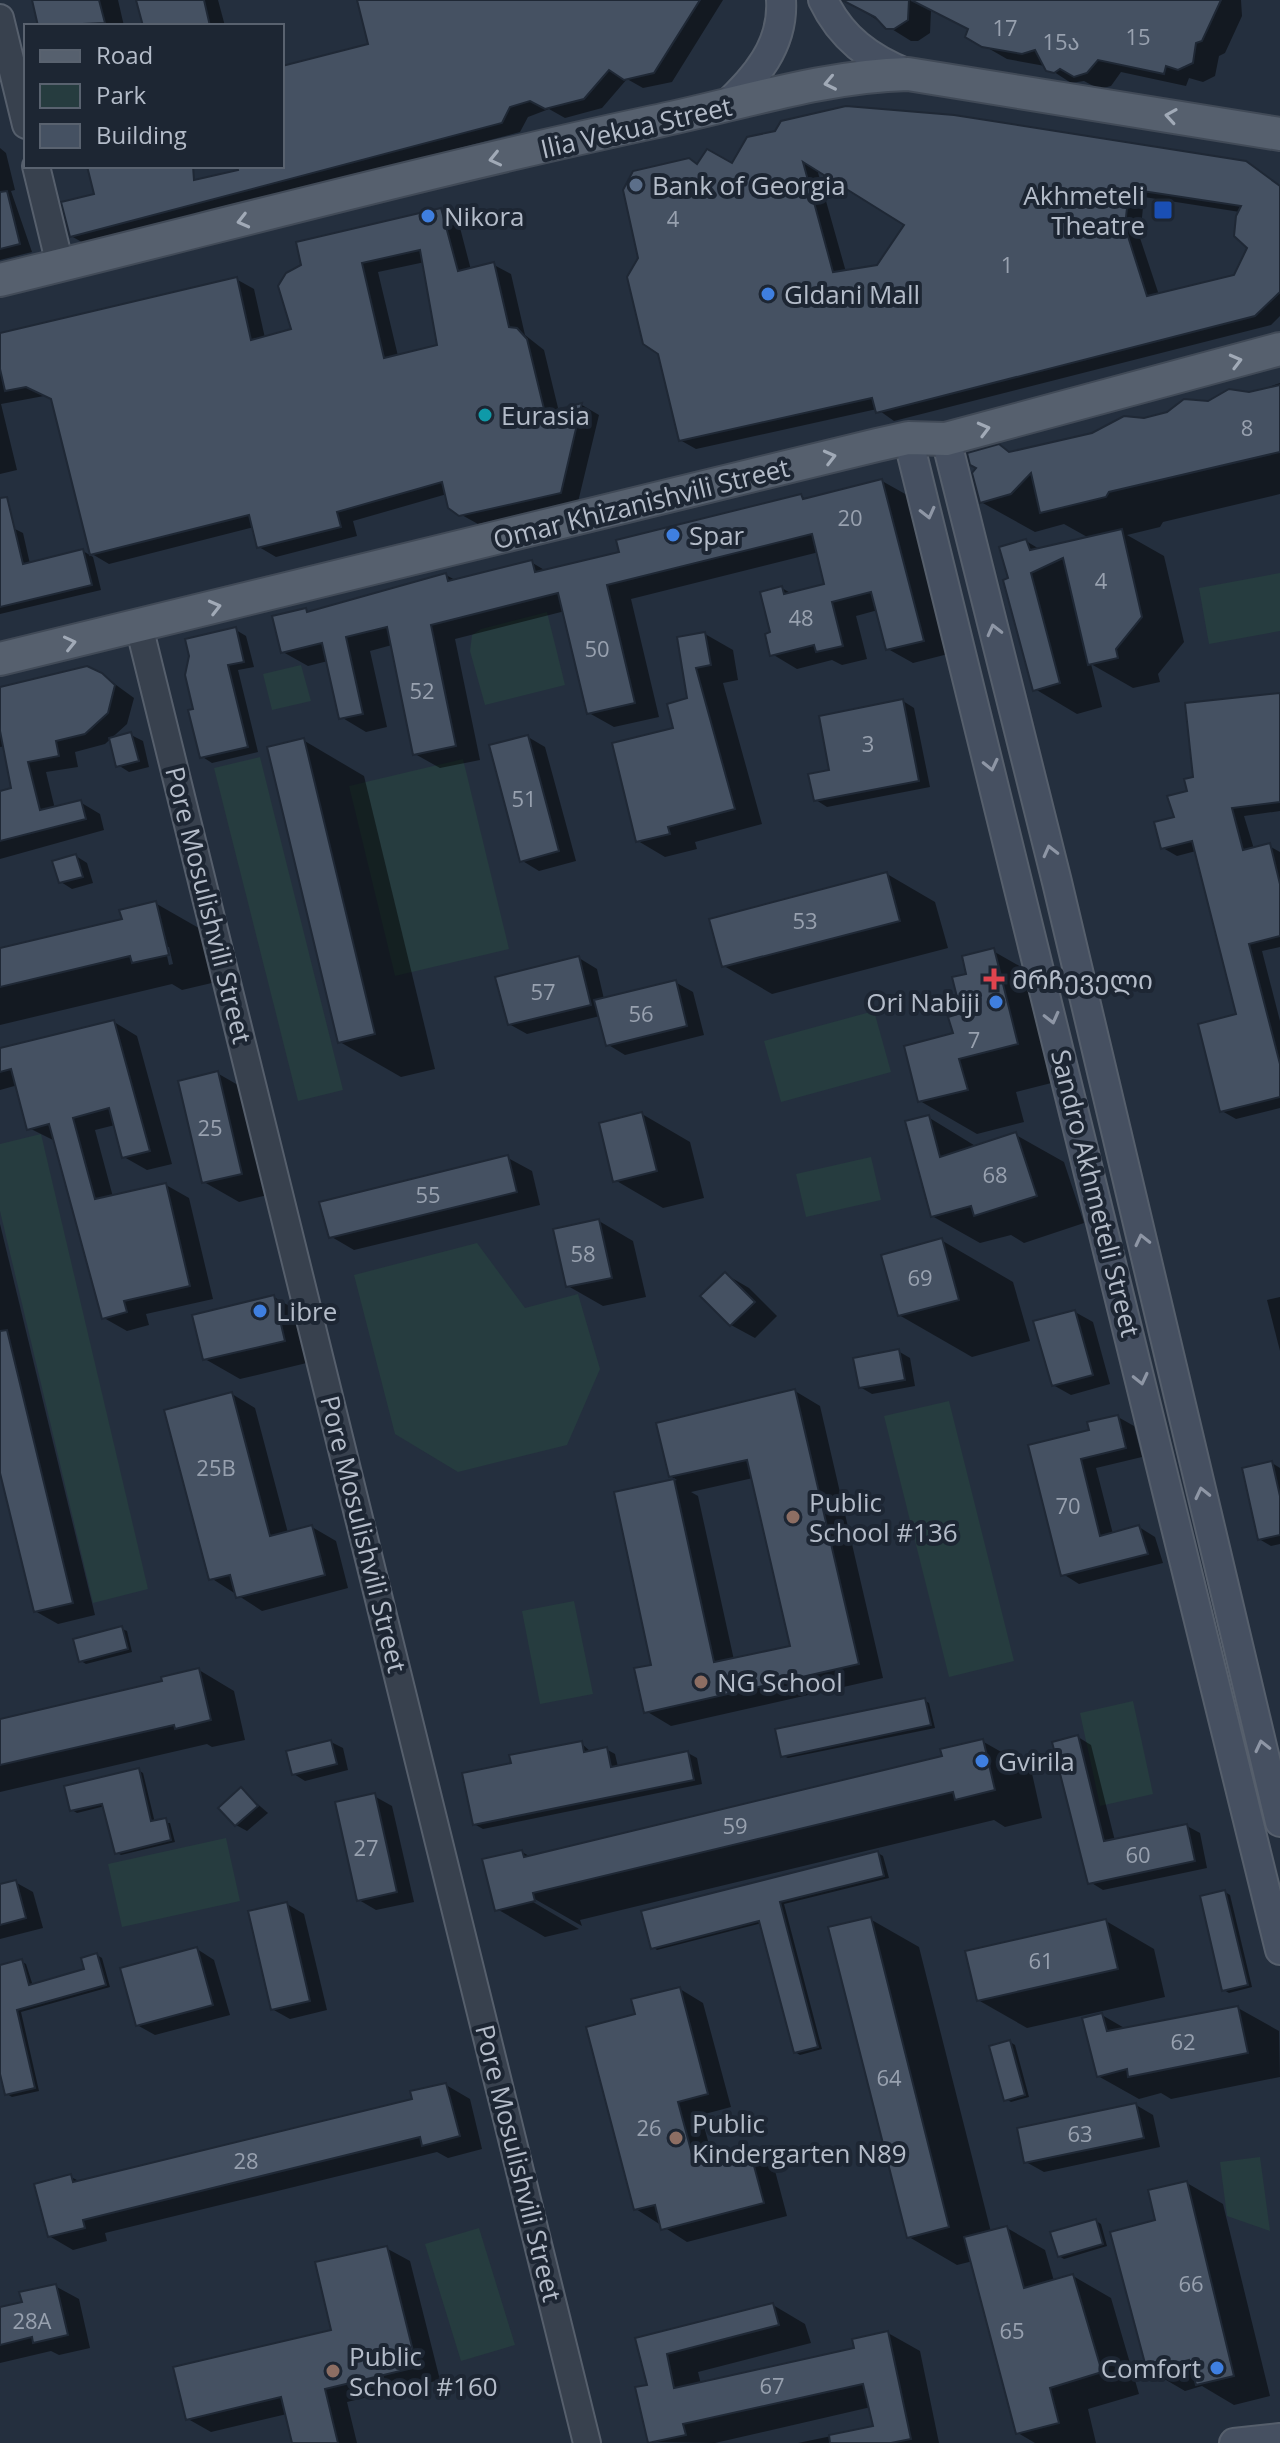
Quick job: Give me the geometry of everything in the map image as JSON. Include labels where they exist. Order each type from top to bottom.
[{"type":"main road","points":[[823,0],[841,28],[864,52],[908,74]]},
{"type":"main road","points":[[724,107],[763,64],[780,14]]},
{"type":"main road","name":"Ilia Vekua Street","points":[[0,280],[599,134],[841,81],[908,74],[1280,134]]},
{"type":"main road","name":"Omar Khizanishvili Street","points":[[0,659],[908,438],[946,439],[1280,349]]},
{"type":"main road","name":"Sandro Akhmeteli Street","points":[[908,438],[1122,1300],[1271,1874],[1280,1950]]},
{"type":"main road","name":"Sandro Akhmeteli Street","points":[[946,439],[1061,896],[1280,1822]]},
{"type":"main road","points":[[940,560],[975,551]]},
{"type":"main road","points":[[1025,905],[1061,896]]},
{"type":"main road","points":[[1122,1300],[1154,1293]]},
{"type":"main road","points":[[1234,2443],[1280,2438]]},
{"type":"street","points":[[0,18],[24,117]]},
{"type":"street","points":[[36,168],[60,265]]},
{"type":"street","name":"Pore Mosulishvili Street","points":[[139,626],[587,2443]]},
{"type":"green space","points":[[1280,573],[1280,631],[1209,644],[1199,588]]},
{"type":"green space","points":[[547,612],[565,685],[485,705],[470,651],[472,635],[481,629]]},
{"type":"green space","points":[[301,665],[311,701],[272,710],[263,674]]},
{"type":"green space","points":[[260,757],[343,1090],[298,1101],[214,768]]},
{"type":"green space","points":[[463,759],[509,949],[395,976],[349,786]]},
{"type":"green space","points":[[874,1011],[891,1072],[781,1102],[764,1041]]},
{"type":"green space","points":[[41,1134],[148,1589],[93,1603],[0,1211],[0,1144]]},
{"type":"green space","points":[[871,1157],[881,1200],[806,1217],[796,1174]]},
{"type":"green space","points":[[477,1243],[525,1308],[578,1294],[600,1369],[567,1445],[458,1472],[395,1434],[354,1275]]},
{"type":"green space","points":[[949,1401],[1014,1661],[949,1677],[884,1416]]},
{"type":"green space","points":[[574,1601],[593,1694],[540,1704],[522,1611]]},
{"type":"green space","points":[[1133,1701],[1153,1794],[1100,1806],[1080,1713]]},
{"type":"green space","points":[[226,1838],[240,1901],[122,1927],[108,1864]]},
{"type":"green space","points":[[1260,2157],[1270,2231],[1227,2216],[1220,2162]]},
{"type":"green space","points":[[479,2228],[515,2345],[461,2361],[425,2244]]},
{"type":"building","points":[[32,0],[99,0],[105,23],[83,24],[38,24]]},
{"type":"building","points":[[136,0],[204,0],[210,24],[142,24]]},
{"type":"building","points":[[357,0],[700,0],[654,73],[624,80],[609,70],[584,99],[545,109],[530,101],[510,107],[502,123],[70,237],[61,202],[94,194],[88,168],[193,168],[194,180],[238,168],[284,168],[284,65],[368,44]]},
{"type":"building","points":[[842,0],[909,0],[908,20],[894,29],[886,29],[875,17]]},
{"type":"building","points":[[911,0],[1221,0],[1202,41],[1196,43],[1193,63],[1178,70],[1166,66],[1164,74],[1098,60],[1087,73],[1074,77],[1060,69],[1054,73],[1046,71],[1035,50],[1022,54],[982,47],[965,37],[968,29]]},
{"type":"building","points":[[846,106],[954,115],[1246,161],[1280,186],[1280,292],[1255,316],[876,413],[872,398],[679,441],[658,354],[643,344],[627,277],[638,258],[623,190],[633,171],[689,158],[697,164],[707,149],[732,163],[747,137],[775,131],[781,121]],"holes":[[[803,162],[904,225],[877,265],[833,272]],[[1129,189],[1241,206],[1236,216],[1234,236],[1247,248],[1234,275],[1147,296],[1125,227]]]},
{"type":"building","points":[[7,191],[20,244],[0,249],[0,192]]},
{"type":"building","points":[[441,208],[458,271],[494,262],[509,327],[517,328],[527,339],[545,413],[582,403],[561,493],[459,516],[448,508],[442,482],[337,512],[341,527],[257,548],[249,515],[90,555],[51,399],[26,387],[5,391],[0,369],[0,333],[237,277],[251,340],[291,329],[278,286],[286,273],[301,265],[296,242]],"holes":[[[420,250],[437,345],[384,358],[362,263]]]},
{"type":"building","points":[[1280,385],[1280,452],[1109,492],[1106,497],[1040,513],[1031,473],[1011,494],[980,503],[972,473],[976,468],[970,465],[967,453],[999,444],[1009,452],[1092,433],[1124,416],[1144,418],[1167,412],[1184,399],[1208,401],[1229,389],[1249,392]]},
{"type":"building","points":[[882,479],[924,641],[886,650],[871,592],[832,602],[843,646],[816,652],[814,645],[770,656],[765,634],[770,632],[760,592],[782,586],[784,594],[824,584],[812,534],[607,585],[635,703],[587,714],[558,593],[431,625],[456,746],[413,755],[387,627],[346,637],[363,714],[339,719],[322,643],[281,653],[272,616],[306,608],[307,612],[446,573],[448,581],[532,560],[535,572],[619,552],[616,540],[801,494],[803,499]]},
{"type":"building","points":[[7,497],[23,564],[83,549],[92,585],[0,607],[0,498]]},
{"type":"building","points":[[1122,529],[1142,617],[1116,649],[1118,658],[1088,665],[1063,558],[1031,573],[1060,683],[1033,691],[1003,580],[1008,578],[999,547],[1026,539],[1030,550]]},
{"type":"building","points":[[236,627],[244,662],[228,665],[248,747],[200,758],[188,710],[193,709],[185,675],[189,656],[185,639]]},
{"type":"building","points":[[705,632],[711,665],[696,668],[735,809],[668,827],[670,834],[636,842],[612,743],[673,728],[667,704],[687,698],[677,637]]},
{"type":"building","points":[[87,666],[102,673],[115,685],[108,713],[85,734],[56,741],[59,756],[28,762],[40,810],[81,800],[86,819],[0,841],[0,791],[11,788],[0,731],[0,687]]},
{"type":"building","points":[[1280,693],[1280,802],[1232,808],[1243,850],[1270,843],[1280,884],[1280,936],[1249,944],[1280,1064],[1280,1097],[1220,1112],[1198,1024],[1236,1014],[1192,841],[1161,849],[1154,822],[1174,817],[1167,796],[1187,791],[1184,779],[1193,777],[1185,703]]},
{"type":"building","points":[[903,699],[919,781],[814,801],[808,774],[829,770],[819,716]]},
{"type":"building","points":[[131,732],[139,761],[116,767],[109,738]]},
{"type":"building","points":[[528,735],[559,851],[520,862],[489,745]]},
{"type":"building","points":[[304,738],[375,1034],[338,1043],[267,747]]},
{"type":"building","points":[[76,854],[83,877],[59,883],[52,861]]},
{"type":"building","points":[[887,872],[900,921],[722,967],[709,919]]},
{"type":"building","points":[[156,901],[169,955],[132,963],[130,956],[0,987],[0,948],[122,919],[119,910]]},
{"type":"building","points":[[994,948],[1018,1044],[959,1059],[968,1090],[918,1102],[904,1046],[953,1033],[948,1017],[961,1013],[952,977],[966,974],[962,956]]},
{"type":"building","points":[[579,956],[591,1005],[508,1025],[495,977]]},
{"type":"building","points":[[676,980],[687,1026],[606,1046],[594,1000]]},
{"type":"building","points":[[114,1020],[150,1151],[122,1158],[109,1108],[73,1118],[95,1199],[166,1183],[190,1286],[124,1301],[127,1312],[102,1319],[49,1124],[27,1130],[11,1069],[0,1072],[0,1048]]},
{"type":"building","points":[[218,1071],[242,1174],[202,1183],[178,1081]]},
{"type":"building","points":[[642,1112],[657,1171],[613,1182],[599,1123]]},
{"type":"building","points":[[929,1115],[940,1157],[1016,1132],[1037,1196],[974,1216],[971,1206],[931,1217],[905,1121]]},
{"type":"building","points":[[508,1155],[517,1192],[329,1238],[319,1202]]},
{"type":"building","points":[[599,1219],[612,1278],[566,1287],[553,1229]]},
{"type":"building","points":[[942,1238],[959,1300],[898,1316],[881,1255]]},
{"type":"building","points":[[725,1272],[755,1302],[730,1326],[700,1296]]},
{"type":"building","points":[[274,1295],[285,1341],[203,1360],[192,1315]]},
{"type":"building","points":[[1075,1310],[1093,1375],[1052,1386],[1033,1321]]},
{"type":"building","points":[[7,1330],[73,1603],[34,1612],[0,1473],[0,1331]]},
{"type":"building","points":[[899,1349],[905,1380],[859,1388],[853,1358]]},
{"type":"building","name":"Public School #136","points":[[795,1389],[859,1664],[644,1713],[634,1668],[651,1665],[614,1492],[674,1479],[714,1662],[790,1646],[747,1460],[669,1477],[656,1423]]},
{"type":"building","points":[[232,1392],[270,1536],[312,1525],[325,1575],[236,1598],[230,1575],[209,1580],[164,1410]]},
{"type":"building","points":[[1118,1415],[1126,1448],[1081,1459],[1100,1536],[1139,1525],[1148,1554],[1061,1576],[1028,1445],[1089,1430],[1087,1422]]},
{"type":"building","points":[[1272,1461],[1280,1496],[1280,1535],[1258,1540],[1242,1468]]},
{"type":"building","points":[[122,1626],[128,1649],[79,1662],[73,1639]]},
{"type":"building","points":[[199,1668],[211,1720],[175,1729],[174,1725],[0,1765],[0,1719],[162,1681],[161,1677]]},
{"type":"building","points":[[925,1698],[931,1725],[781,1757],[775,1729]]},
{"type":"building","points":[[1078,1735],[1104,1841],[1187,1824],[1195,1861],[1088,1884],[1052,1742]]},
{"type":"building","points":[[983,1739],[995,1790],[955,1800],[953,1792],[533,1893],[535,1901],[495,1911],[482,1859],[522,1850],[524,1857],[942,1756],[940,1749]]},
{"type":"building","points":[[331,1740],[337,1764],[292,1775],[286,1751]]},
{"type":"building","points":[[582,1741],[584,1752],[607,1747],[611,1767],[688,1751],[694,1780],[473,1825],[462,1773],[511,1763],[509,1755]]},
{"type":"building","points":[[139,1768],[151,1821],[166,1818],[171,1840],[115,1854],[102,1804],[70,1811],[64,1786]]},
{"type":"building","points":[[241,1787],[258,1806],[235,1826],[218,1808]]},
{"type":"building","points":[[375,1793],[397,1892],[357,1901],[335,1802]]},
{"type":"building","points":[[878,1851],[884,1876],[780,1902],[818,2047],[794,2053],[759,1921],[651,1949],[641,1911]]},
{"type":"building","points":[[16,1880],[26,1918],[0,1925],[0,1884]]},
{"type":"building","points":[[1225,1890],[1248,1985],[1222,1991],[1200,1896]]},
{"type":"building","points":[[287,1902],[310,2001],[271,2010],[248,1911]]},
{"type":"building","points":[[871,1917],[949,2227],[907,2238],[828,1927]]},
{"type":"building","points":[[1106,1919],[1118,1969],[977,2001],[965,1951]]},
{"type":"building","points":[[197,1947],[213,2005],[136,2026],[120,1968]]},
{"type":"building","points":[[97,1953],[106,1985],[17,2010],[35,2088],[5,2095],[0,2074],[0,1965],[22,1959],[29,1985],[84,1969],[81,1958]]},
{"type":"building","points":[[680,1987],[708,2094],[678,2102],[695,2165],[750,2151],[764,2203],[661,2230],[655,2205],[634,2210],[586,2027],[635,2014],[631,1999]]},
{"type":"building","points":[[1238,2006],[1248,2053],[1128,2077],[1127,2069],[1097,2077],[1082,2018],[1102,2013],[1107,2031]]},
{"type":"building","points":[[1010,2040],[1025,2095],[1004,2101],[989,2046]]},
{"type":"building","points":[[446,2083],[460,2136],[422,2146],[420,2137],[83,2220],[85,2228],[48,2237],[34,2184],[71,2174],[73,2182],[412,2099],[410,2091]]},
{"type":"building","points":[[1136,2103],[1144,2138],[1024,2163],[1017,2128]]},
{"type":"building","points":[[1187,2181],[1234,2376],[1196,2385],[1189,2360],[1147,2371],[1110,2232],[1155,2220],[1148,2190]]},
{"type":"building","points":[[1096,2219],[1103,2244],[1058,2257],[1050,2232]]},
{"type":"building","points":[[1007,2226],[1024,2288],[1073,2274],[1102,2372],[1050,2388],[1059,2423],[1016,2434],[964,2237]]},
{"type":"building","points":[[387,2246],[417,2367],[325,2389],[338,2443],[292,2443],[281,2397],[186,2420],[173,2367],[331,2330],[315,2262]]},
{"type":"building","points":[[56,2284],[68,2335],[33,2343],[32,2337],[0,2345],[0,2307],[22,2302],[19,2292]]},
{"type":"building","points":[[773,2303],[779,2325],[667,2354],[674,2388],[854,2348],[852,2339],[888,2331],[911,2439],[891,2443],[830,2443],[829,2435],[873,2426],[863,2384],[683,2424],[686,2435],[648,2443],[635,2387],[647,2385],[635,2338]]},
{"type":"place","name":"Bank of Georgia","points":[[636,185]]},
{"type":"place","name":"Akhmeteli Theatre","points":[[1163,210]]},
{"type":"place","name":"Nikora","points":[[428,216]]},
{"type":"place","name":"Gldani Mall","points":[[768,294]]},
{"type":"place","name":"Eurasia","points":[[485,415]]},
{"type":"place","name":"Spar","points":[[673,535]]},
{"type":"place","name":"მრჩეველი","points":[[994,979]]},
{"type":"place","name":"Ori Nabiji","points":[[996,1002]]},
{"type":"place","name":"Libre","points":[[260,1311]]},
{"type":"place","name":"Public School #136","points":[[793,1517]]},
{"type":"place","name":"NG School","points":[[701,1682]]},
{"type":"place","name":"Gvirila","points":[[982,1761]]},
{"type":"place","name":"Public Kindergarten N89","points":[[676,2138]]},
{"type":"place","name":"Comfort","points":[[1217,2368]]},
{"type":"place","name":"Public School #160","points":[[333,2371]]}]
